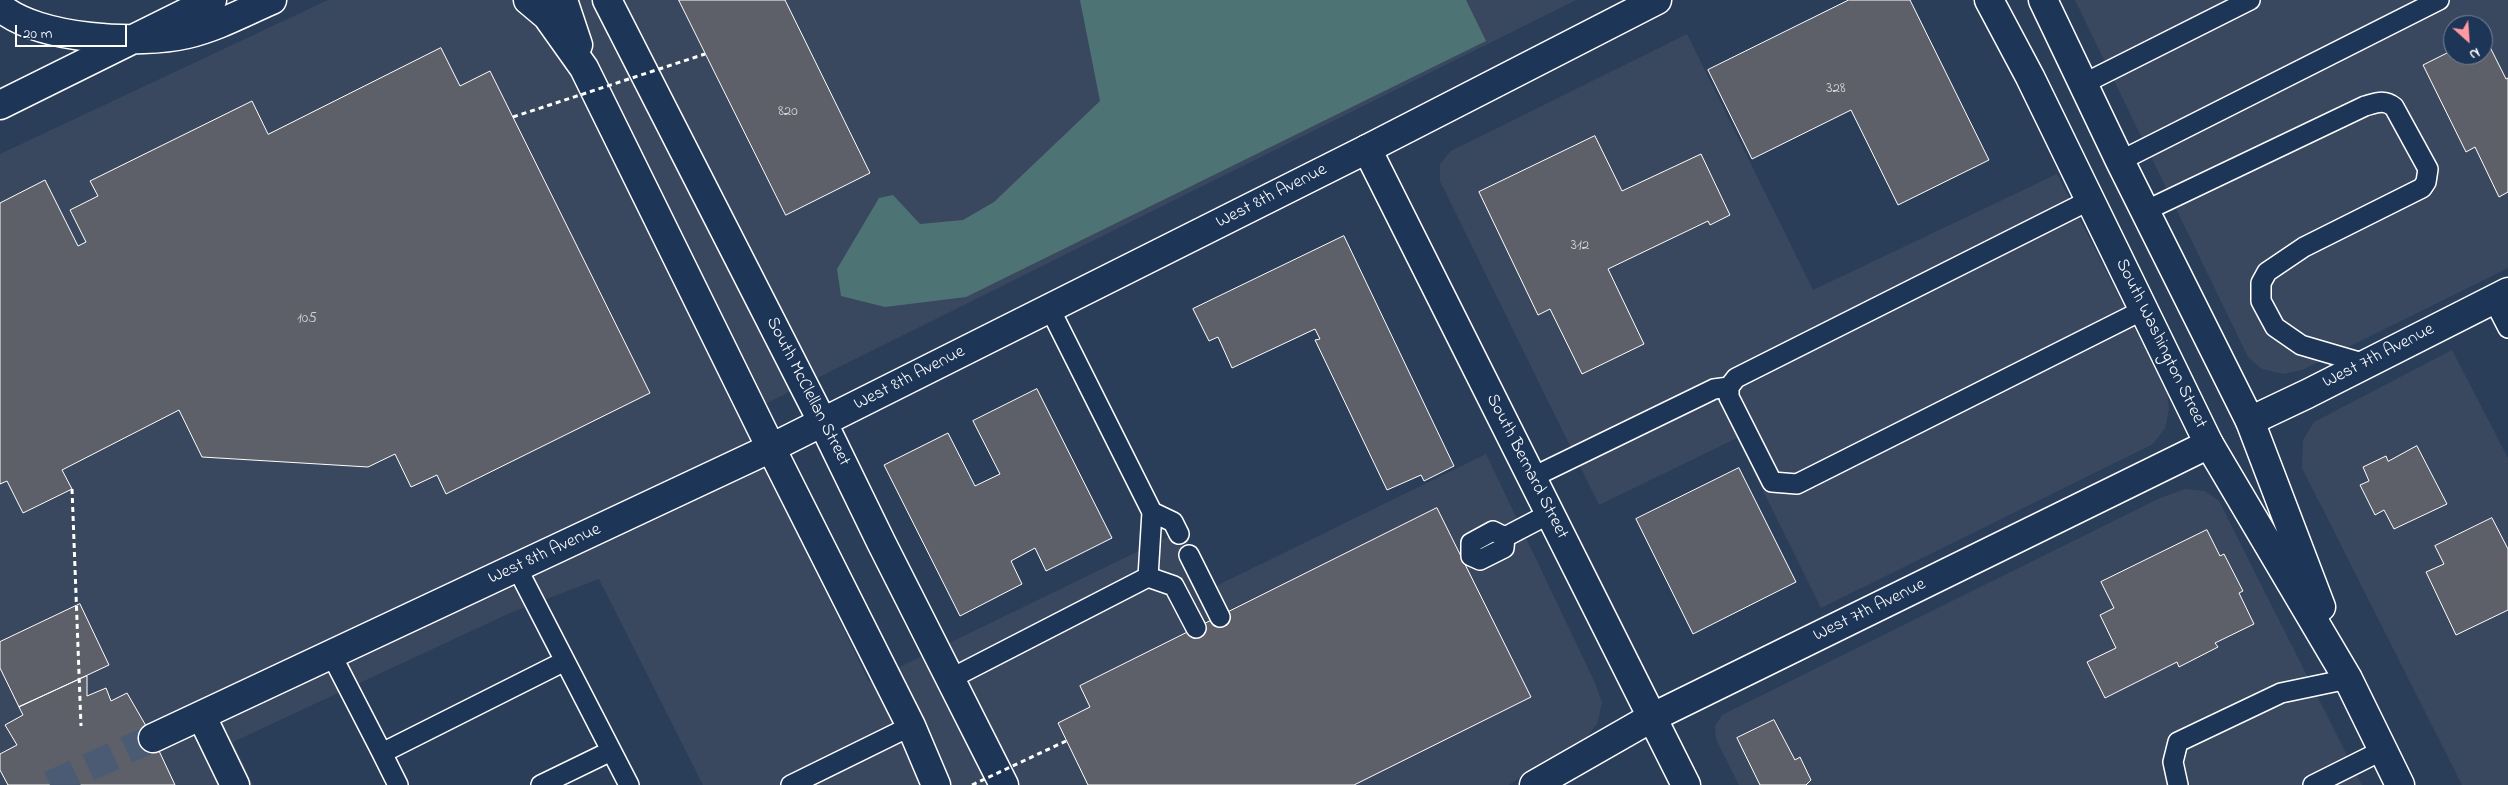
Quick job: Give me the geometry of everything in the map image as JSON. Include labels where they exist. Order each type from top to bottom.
[{"type":"street","points":[[0,105],[137,39],[212,0]]},
{"type":"street","points":[[0,7],[7,14],[34,26],[69,35],[137,39],[188,34],[215,25],[272,0]]},
{"type":"street","points":[[528,0],[547,16],[584,68],[771,448],[912,726],[936,785]]},
{"type":"street","points":[[563,0],[575,30],[584,68]]},
{"type":"street","name":"South McClellan Street","points":[[607,0],[823,423],[1004,785]]},
{"type":"street","name":"West 8th Avenue","points":[[153,738],[332,656],[823,423],[1368,149],[1656,0]]},
{"type":"street","name":"South Washington Street","points":[[1989,0],[2030,77],[2209,444],[2348,679],[2400,785]]},
{"type":"street","name":"South Washington Street","points":[[2043,0],[2120,162],[2250,421],[2348,679]]},
{"type":"street","name":"South Bernard Street","points":[[1368,149],[1686,785]]},
{"type":"street","name":"West 7th Avenue","points":[[2250,421],[2501,295]]},
{"type":"street","name":"West 7th Avenue","points":[[1534,785],[1651,718],[2209,444]]},
{"type":"street","points":[[202,717],[235,785]]},
{"type":"lane","points":[[2084,84],[2250,0]]},
{"type":"lane","points":[[2120,162],[2439,0]]},
{"type":"lane","points":[[2145,211],[2365,106],[2388,102],[2394,107],[2428,169],[2426,182],[2422,188],[2304,247],[2267,272],[2261,283],[2261,301],[2274,327],[2301,345],[2366,364]]},
{"type":"lane","points":[[2090,200],[1736,378],[1729,387],[1729,397],[1772,482],[1797,484],[2144,310]]},
{"type":"lane","points":[[2501,295],[2508,328]]},
{"type":"lane","points":[[1050,309],[1152,512],[1148,577]]},
{"type":"lane","points":[[1531,478],[1714,389],[1729,387]]},
{"type":"lane","points":[[1152,512],[1173,522],[1179,534]]},
{"type":"lane","points":[[1467,558],[1471,544],[1493,531],[1505,537],[1549,514]]},
{"type":"lane","points":[[1189,555],[1220,617]]},
{"type":"lane","points":[[517,568],[629,785]]},
{"type":"lane","points":[[950,679],[1148,577],[1174,586],[1196,628]]},
{"type":"lane","points":[[332,656],[398,785]]},
{"type":"lane","points":[[382,753],[565,661]]},
{"type":"lane","points":[[2178,785],[2173,762],[2178,742],[2281,693],[2348,679]]},
{"type":"lane","points":[[791,785],[912,726]]},
{"type":"lane","points":[[2313,785],[2383,750]]},
{"type":"lane","points":[[541,785],[611,751]]},
{"type":"path","points":[[513,117],[705,54]]},
{"type":"path","points":[[72,489],[81,726]]},
{"type":"path","points":[[972,785],[1066,741]]},
{"type":"shaded area","points":[[328,0],[1576,0],[741,416],[869,682],[1182,530],[1210,589],[1486,454],[1596,685],[1602,703],[1597,724],[1586,738],[1508,785],[703,785],[599,579],[510,613],[233,742],[253,785],[0,785],[0,154]]},
{"type":"shaded area","points":[[2075,0],[2508,0],[2508,268],[2302,370],[2283,374],[2262,369],[2248,357]]},
{"type":"shaded area","points":[[1687,34],[1813,290],[2057,174],[2167,392],[2169,409],[2165,428],[2153,444],[1821,608],[1737,438],[1599,505],[1440,181],[1440,164],[1451,151]]},
{"type":"shaded area","points":[[2452,350],[2508,458],[2508,785],[2462,785],[2302,468],[2303,440],[2314,422]]},
{"type":"shaded area","points":[[2185,489],[2205,491],[2219,501],[2362,785],[1739,785],[1716,739],[1715,726],[1722,715],[2160,498]]},
{"type":"green space","points":[[1080,0],[1466,0],[1486,41],[966,297],[885,307],[841,296],[837,269],[879,198],[893,195],[920,224],[963,220],[994,202],[1100,101]]},
{"type":"building","points":[[679,0],[785,0],[870,173],[786,215]]},
{"type":"building","points":[[1849,0],[1910,0],[1989,160],[1898,205],[1851,110],[1752,159],[1708,70]]},
{"type":"building","points":[[441,48],[460,86],[490,71],[650,393],[446,494],[437,475],[411,487],[395,454],[368,467],[202,457],[179,410],[62,470],[72,489],[23,513],[7,481],[0,484],[0,203],[45,180],[78,246],[86,242],[70,210],[98,196],[90,181],[252,101],[268,134]]},
{"type":"building","points":[[2493,53],[2506,79],[2508,78],[2508,192],[2499,197],[2475,147],[2466,152],[2423,65],[2443,55],[2443,65],[2493,65]]},
{"type":"building","points":[[1595,136],[1622,191],[1701,154],[1730,215],[1710,225],[1708,221],[1608,269],[1644,344],[1582,374],[1550,309],[1538,315],[1479,192]]},
{"type":"building","points":[[1344,236],[1454,466],[1424,481],[1421,475],[1387,490],[1315,340],[1320,339],[1315,329],[1232,368],[1218,337],[1209,341],[1193,309]]},
{"type":"building","points":[[1037,389],[1112,538],[1046,571],[1035,548],[1011,561],[1022,584],[960,616],[884,465],[948,433],[975,486],[1000,474],[973,421]]},
{"type":"building","points":[[2417,446],[2447,504],[2394,529],[2384,510],[2375,515],[2360,485],[2369,481],[2363,467],[2386,456],[2388,461]]},
{"type":"building","points":[[1739,468],[1796,582],[1693,634],[1636,519]]},
{"type":"building","points":[[1437,508],[1531,697],[1354,785],[1088,785],[1058,723],[1090,707],[1080,686]]},
{"type":"building","points":[[2492,518],[2508,549],[2508,610],[2456,635],[2426,572],[2444,564],[2435,546]]},
{"type":"building","points":[[2207,530],[2220,556],[2224,554],[2243,591],[2239,593],[2254,624],[2215,643],[2218,647],[2179,667],[2177,662],[2105,698],[2087,662],[2116,648],[2100,615],[2114,608],[2101,582]]},
{"type":"building","points":[[80,604],[109,665],[19,707],[0,668],[0,642]]},
{"type":"building","points":[[87,676],[87,696],[106,688],[111,701],[127,693],[153,738],[175,785],[8,785],[0,770],[0,754],[17,745],[5,725],[23,715],[19,707]]},
{"type":"building","points":[[1774,720],[1795,760],[1800,757],[1811,780],[1806,785],[1760,785],[1737,738]]},
{"type":"tunnel","points":[[50,785],[153,738]]}]
